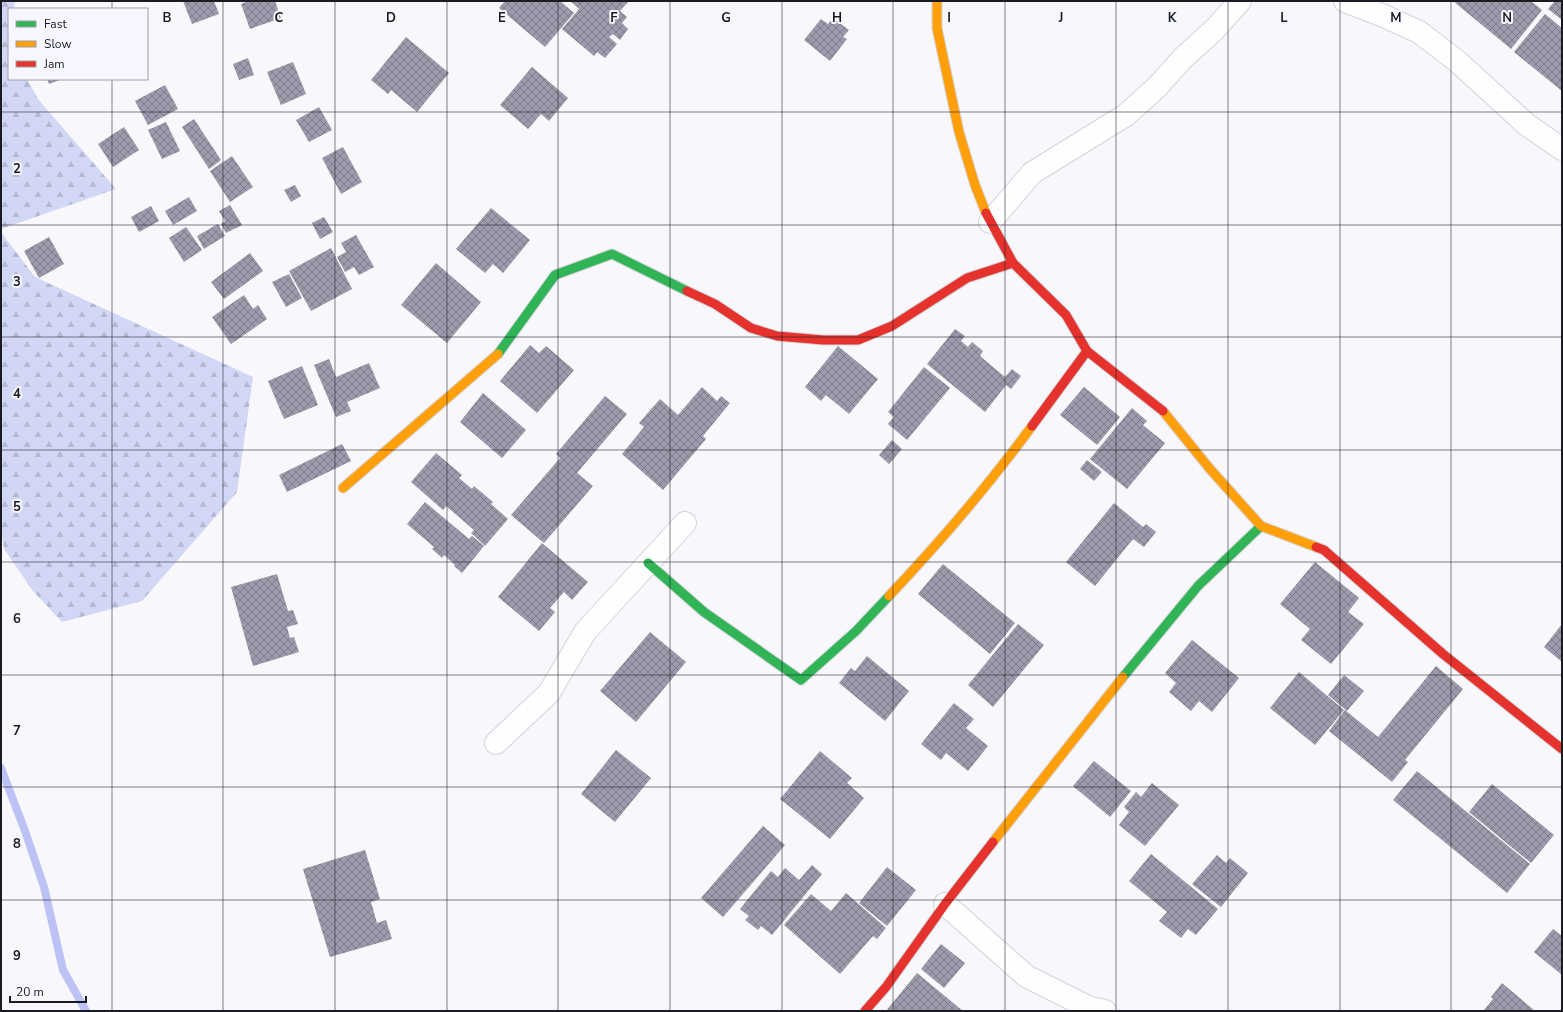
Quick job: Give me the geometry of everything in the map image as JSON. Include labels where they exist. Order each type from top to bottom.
[{"type":"street","points":[[937,1],[937,28],[959,132],[975,184],[990,222],[1013,263],[1066,315],[1087,351],[1165,412],[1210,469],[1261,526],[1324,550],[1443,654],[1562,748]]},
{"type":"street","points":[[990,222],[1032,173],[1126,114],[1158,86],[1183,58],[1215,29],[1240,1]]},
{"type":"street","points":[[1345,1],[1384,16],[1419,32],[1457,61],[1528,125],[1562,149]]},
{"type":"street","points":[[343,488],[418,422],[497,356],[555,275],[612,254],[715,304],[751,328],[777,336],[823,340],[858,340],[892,326],[967,278],[1013,263]]},
{"type":"street","points":[[648,563],[704,612],[801,680],[856,631],[924,559],[1011,455],[1087,351]]},
{"type":"street","points":[[496,743],[549,693],[585,632],[685,523]]},
{"type":"street","points":[[865,1011],[886,987],[945,904],[1106,697],[1193,592],[1261,526]]},
{"type":"street","points":[[945,904],[1026,976],[1090,1008],[1105,1011]]},
{"type":"green space","points":[[1,1],[15,1],[14,8],[8,8],[8,80],[28,80],[38,99],[116,189],[1,229]]},
{"type":"green space","points":[[1,232],[35,277],[253,377],[237,492],[142,601],[62,622],[33,591],[4,549],[1,528]]},
{"type":"building","points":[[183,1],[214,1],[219,14],[192,24]]},
{"type":"building","points":[[249,1],[275,1],[281,18],[250,29],[241,4]]},
{"type":"building","points":[[505,1],[560,1],[574,13],[545,47],[499,8]]},
{"type":"building","points":[[570,1],[629,1],[620,11],[627,17],[622,23],[628,29],[620,40],[613,34],[609,37],[617,44],[605,58],[597,52],[594,56],[562,29],[579,9]]},
{"type":"building","points":[[1453,1],[1531,1],[1542,10],[1511,49]]},
{"type":"building","points":[[1555,1],[1562,1],[1562,20],[1548,9]]},
{"type":"building","points":[[1545,14],[1562,28],[1562,91],[1514,52]]},
{"type":"building","points":[[833,18],[849,30],[843,37],[847,39],[830,61],[804,40],[821,19],[828,24]]},
{"type":"building","points":[[406,37],[449,73],[417,112],[391,90],[388,94],[371,80]]},
{"type":"building","points":[[248,58],[254,75],[239,80],[233,64]]},
{"type":"building","points":[[293,62],[306,94],[281,105],[267,72]]},
{"type":"building","points":[[532,67],[568,98],[549,121],[541,114],[528,129],[500,105]]},
{"type":"building","points":[[47,80],[59,80],[49,84]]},
{"type":"building","points":[[165,85],[178,109],[148,125],[135,101]]},
{"type":"building","points":[[319,107],[332,130],[309,142],[296,120]]},
{"type":"building","points":[[194,119],[221,160],[209,169],[182,127]]},
{"type":"building","points":[[166,122],[180,151],[162,159],[148,130]]},
{"type":"building","points":[[124,127],[139,150],[113,167],[98,144]]},
{"type":"building","points":[[343,147],[362,182],[341,194],[322,158]]},
{"type":"building","points":[[232,156],[253,187],[230,202],[210,171]]},
{"type":"building","points":[[295,185],[301,196],[291,202],[284,190]]},
{"type":"building","points":[[189,197],[197,211],[173,225],[165,211]]},
{"type":"building","points":[[230,205],[242,225],[226,233],[221,224],[225,221],[219,211]]},
{"type":"building","points":[[151,206],[159,221],[139,232],[131,217]]},
{"type":"building","points":[[491,208],[530,240],[503,273],[493,264],[485,273],[456,249]]},
{"type":"building","points":[[324,217],[333,232],[320,239],[312,223]]},
{"type":"building","points":[[218,224],[225,236],[204,249],[197,236]]},
{"type":"building","points":[[186,227],[202,250],[184,262],[169,238]]},
{"type":"building","points":[[356,235],[374,267],[359,275],[354,267],[345,272],[337,257],[346,252],[341,243]]},
{"type":"building","points":[[49,237],[64,264],[39,278],[24,251]]},
{"type":"building","points":[[331,248],[352,289],[311,311],[289,271]]},
{"type":"building","points":[[250,253],[263,271],[224,299],[211,282]]},
{"type":"building","points":[[436,263],[481,302],[447,343],[401,305]]},
{"type":"building","points":[[289,274],[302,298],[286,307],[272,282]]},
{"type":"building","points":[[244,295],[253,309],[258,305],[267,319],[231,344],[212,317]]},
{"type":"building","points":[[955,329],[965,336],[961,341],[968,347],[972,342],[983,351],[980,356],[1005,377],[1012,369],[1021,376],[1011,389],[1006,385],[985,412],[927,364]]},
{"type":"building","points":[[530,345],[539,353],[546,346],[574,370],[537,413],[500,381]]},
{"type":"building","points":[[838,346],[878,379],[849,414],[826,395],[821,401],[805,387]]},
{"type":"building","points":[[329,359],[336,377],[369,363],[380,388],[347,402],[351,411],[336,417],[314,365]]},
{"type":"building","points":[[302,366],[318,405],[284,419],[268,381]]},
{"type":"building","points":[[924,367],[950,388],[907,440],[888,424],[894,417],[888,412]]},
{"type":"building","points":[[702,387],[717,401],[721,396],[730,403],[703,436],[706,439],[663,490],[622,454],[644,427],[639,423],[660,399],[678,415]]},
{"type":"building","points":[[1084,387],[1120,417],[1097,445],[1060,415]]},
{"type":"building","points":[[483,393],[526,430],[502,458],[460,422]]},
{"type":"building","points":[[605,396],[627,414],[577,473],[593,486],[544,543],[511,515],[560,458],[556,454]]},
{"type":"building","points":[[1132,408],[1147,421],[1143,425],[1165,443],[1127,489],[1090,459]]},
{"type":"building","points":[[892,440],[902,449],[889,464],[879,455]]},
{"type":"building","points":[[342,444],[351,461],[287,492],[279,475]]},
{"type":"building","points":[[436,453],[462,475],[459,478],[472,489],[474,486],[493,502],[491,504],[508,519],[485,546],[471,533],[474,530],[446,506],[443,510],[411,482]]},
{"type":"building","points":[[1087,460],[1102,472],[1094,481],[1080,469]]},
{"type":"building","points":[[425,502],[469,539],[472,536],[484,546],[462,573],[444,555],[442,558],[432,549],[434,547],[407,524]]},
{"type":"building","points":[[1114,503],[1143,527],[1146,524],[1156,532],[1144,547],[1133,539],[1095,586],[1066,562]]},
{"type":"building","points":[[542,543],[588,582],[572,600],[564,592],[550,608],[555,612],[539,631],[498,597]]},
{"type":"building","points":[[1315,562],[1359,598],[1348,612],[1364,624],[1331,664],[1301,640],[1310,629],[1280,604]]},
{"type":"building","points":[[943,564],[1015,623],[990,654],[918,594]]},
{"type":"building","points":[[277,574],[288,611],[293,610],[298,624],[287,627],[290,638],[294,637],[299,652],[253,666],[231,587]]},
{"type":"building","points":[[1018,624],[1044,645],[993,707],[968,685]]},
{"type":"building","points":[[1562,624],[1562,662],[1544,647]]},
{"type":"building","points":[[650,632],[686,662],[636,722],[600,691]]},
{"type":"building","points":[[1192,640],[1239,678],[1212,712],[1199,701],[1191,711],[1169,692],[1176,683],[1165,673]]},
{"type":"building","points":[[867,656],[909,691],[885,721],[839,683],[851,668],[855,671]]},
{"type":"building","points":[[1436,666],[1463,689],[1405,760],[1408,762],[1392,782],[1329,731],[1345,710],[1378,737]]},
{"type":"building","points":[[1299,672],[1344,710],[1315,745],[1270,708]]},
{"type":"building","points":[[1344,675],[1364,691],[1347,711],[1328,695]]},
{"type":"building","points":[[954,703],[974,719],[966,728],[988,746],[968,771],[946,753],[941,760],[921,744]]},
{"type":"building","points":[[616,750],[651,778],[615,822],[581,794]]},
{"type":"building","points":[[820,751],[852,778],[847,783],[864,798],[830,839],[780,799]]},
{"type":"building","points":[[1094,761],[1131,791],[1110,817],[1073,786]]},
{"type":"building","points":[[1417,771],[1530,864],[1507,893],[1393,800]]},
{"type":"building","points":[[1152,783],[1179,805],[1145,846],[1119,825],[1129,812],[1124,807],[1136,792],[1141,797]]},
{"type":"building","points":[[1492,784],[1554,835],[1531,863],[1469,812]]},
{"type":"building","points":[[763,826],[785,845],[723,917],[701,898]]},
{"type":"building","points":[[365,850],[380,899],[371,902],[377,923],[386,920],[392,939],[330,957],[303,869]]},
{"type":"building","points":[[1151,854],[1218,909],[1196,935],[1188,929],[1181,938],[1159,921],[1167,912],[1129,881]]},
{"type":"building","points":[[1217,855],[1226,863],[1230,858],[1248,873],[1221,907],[1192,884]]},
{"type":"building","points":[[812,865],[822,874],[772,935],[761,926],[758,930],[745,920],[749,916],[740,909],[771,871],[778,877],[785,868],[799,880]]},
{"type":"building","points":[[887,867],[916,890],[887,926],[859,903]]},
{"type":"building","points":[[846,893],[886,928],[877,939],[873,936],[840,974],[784,925],[811,894],[831,911]]},
{"type":"building","points":[[1553,929],[1562,936],[1562,975],[1534,952]]},
{"type":"building","points":[[941,944],[965,963],[944,988],[921,969]]},
{"type":"building","points":[[917,973],[963,1011],[886,1011]]},
{"type":"building","points":[[1502,983],[1535,1011],[1483,1011],[1493,999],[1491,997]]},
{"type":"waterway","points":[[1,768],[44,887],[63,970],[86,1011]]},
{"type":"traffic: fast","points":[[498,354],[555,275],[612,254],[687,291]]},
{"type":"traffic: fast","points":[[1123,677],[1198,586],[1261,526]]},
{"type":"traffic: fast","points":[[648,563],[704,612],[801,680],[856,631],[889,596]]},
{"type":"traffic: slow","points":[[937,1],[937,28],[959,132],[975,185],[986,213]]},
{"type":"traffic: slow","points":[[343,488],[498,354]]},
{"type":"traffic: slow","points":[[1163,411],[1210,469],[1261,526],[1316,547]]},
{"type":"traffic: slow","points":[[889,596],[963,513],[1032,426]]},
{"type":"traffic: slow","points":[[993,842],[1123,677]]},
{"type":"traffic: jam","points":[[986,213],[1013,263],[1066,315],[1087,351],[1163,411]]},
{"type":"traffic: jam","points":[[687,291],[715,304],[751,328],[777,336],[823,340],[858,340],[892,326],[967,278],[1013,263]]},
{"type":"traffic: jam","points":[[1032,426],[1087,351]]},
{"type":"traffic: jam","points":[[1316,547],[1324,550],[1443,654],[1562,749]]},
{"type":"traffic: jam","points":[[865,1011],[886,987],[945,904],[993,842]]}]
